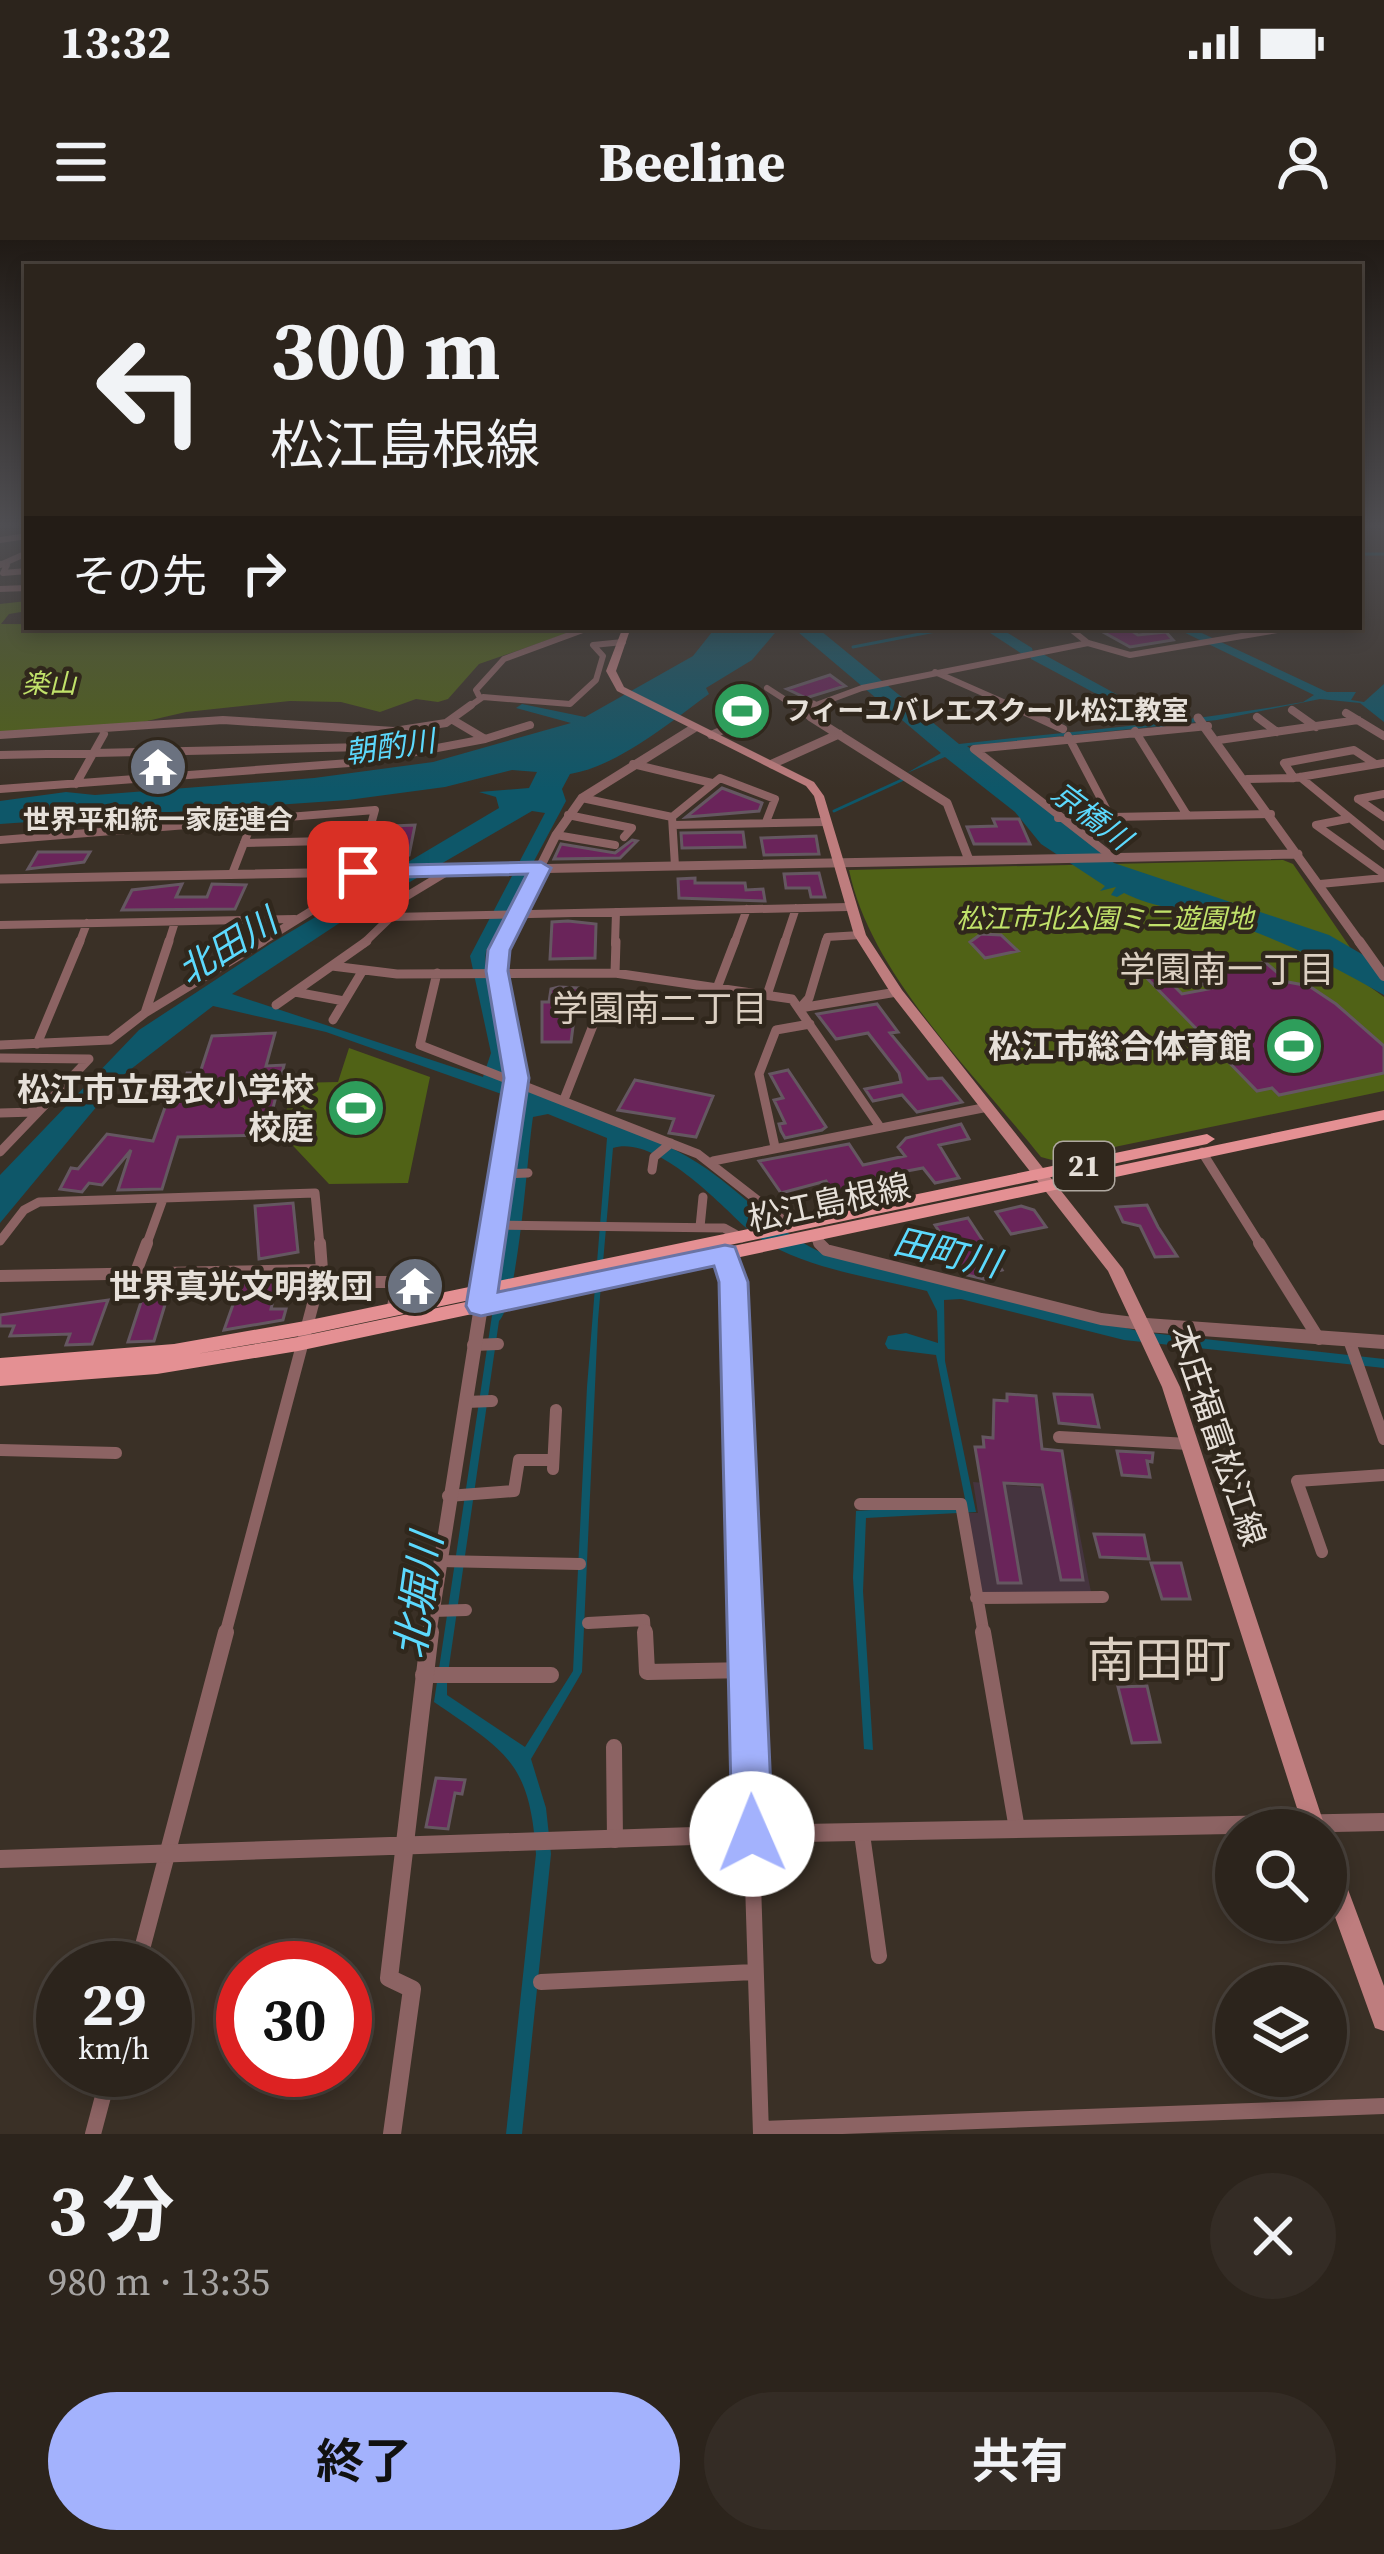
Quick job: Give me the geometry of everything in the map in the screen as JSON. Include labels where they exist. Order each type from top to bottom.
[{"type":"main road","name":"本庄福富松江線","points":[[626,630],[611,671],[620,689],[810,784],[860,934],[897,992],[1115,1269],[1150,1335],[1189,1444],[1308,1809]]},
{"type":"main road","name":"松江島根線","points":[[0,1378],[158,1366],[1046,1181],[1384,1103]]},
{"type":"main road","name":"松江島根線","points":[[1046,1181],[1384,1115]]},
{"type":"main road","name":"松江島根線","points":[[0,1365],[301,1336],[392,1310],[725,1254],[756,1239]]},
{"type":"main road","points":[[1347,1918],[1384,2019]]},
{"type":"street","points":[[479,698],[476,691],[498,662],[583,630]]},
{"type":"street","points":[[1072,630],[1088,643],[1127,655],[1278,630]]},
{"type":"street","points":[[0,735],[104,734],[224,720],[428,727],[453,720],[479,698],[570,704],[596,680],[603,656],[592,645],[623,642]]},
{"type":"street","points":[[811,717],[808,707],[862,688],[1088,643]]},
{"type":"street","points":[[935,672],[1065,732],[1110,816]]},
{"type":"street","points":[[767,688],[947,803],[969,860]]},
{"type":"street","points":[[1292,710],[1316,727]]},
{"type":"street","points":[[1346,713],[1384,736]]},
{"type":"street","points":[[1257,717],[1277,732]]},
{"type":"street","points":[[711,735],[745,721],[740,719]]},
{"type":"street","points":[[453,720],[485,739]]},
{"type":"street","points":[[1219,740],[1358,720]]},
{"type":"street","points":[[1111,856],[974,749],[1065,732],[1204,722],[1384,976]]},
{"type":"street","points":[[0,789],[363,762],[485,739],[530,725]]},
{"type":"street","points":[[392,2134],[412,1990],[389,1978],[405,1844],[439,1611],[453,1561],[471,1402],[496,1295],[509,1174],[513,1084],[492,971],[512,915],[568,815],[582,798],[688,725]]},
{"type":"street","points":[[363,762],[371,728]]},
{"type":"street","points":[[1135,730],[1186,815]]},
{"type":"street","points":[[76,784],[104,734]]},
{"type":"street","points":[[772,764],[838,734]]},
{"type":"street","points":[[0,767],[4,755],[366,747]]},
{"type":"street","points":[[1379,763],[1354,750],[1284,763],[1384,846]]},
{"type":"street","points":[[1247,779],[1297,777],[1379,763]]},
{"type":"street","points":[[633,764],[712,783]]},
{"type":"street","points":[[672,821],[719,778],[776,799],[766,822]]},
{"type":"street","points":[[1384,794],[1358,799],[1384,817]]},
{"type":"street","points":[[582,798],[672,821],[826,822]]},
{"type":"street","points":[[0,840],[374,810],[358,872]]},
{"type":"street","points":[[1058,818],[1272,814]]},
{"type":"street","points":[[568,815],[635,826],[624,837]]},
{"type":"street","points":[[1347,819],[1316,825],[1384,876]]},
{"type":"street","points":[[232,874],[253,820]]},
{"type":"street","points":[[672,821],[675,866]]},
{"type":"street","points":[[556,835],[615,845]]},
{"type":"street","points":[[244,843],[368,840]]},
{"type":"street","points":[[0,879],[1298,854]]},
{"type":"street","points":[[446,870],[377,914],[848,907]]},
{"type":"street","points":[[0,1045],[110,1040],[295,919],[379,872]]},
{"type":"street","points":[[1320,884],[1384,876]]},
{"type":"street","points":[[767,994],[796,908]]},
{"type":"street","points":[[717,988],[747,909]]},
{"type":"street","points":[[615,973],[616,912]]},
{"type":"street","points":[[276,1005],[391,917]]},
{"type":"street","points":[[0,926],[295,919]]},
{"type":"street","points":[[145,1013],[175,922]]},
{"type":"street","points":[[37,1043],[87,923]]},
{"type":"street","points":[[800,1008],[809,998],[827,937],[860,934]]},
{"type":"street","points":[[332,966],[437,974],[615,973],[792,999],[880,1127]]},
{"type":"street","points":[[333,1020],[363,970]]},
{"type":"street","points":[[437,974],[420,1045],[488,1068],[513,1084],[565,1097],[712,1161],[797,1233],[826,1250],[1150,1335],[1318,1339],[1353,1354],[1384,1342]]},
{"type":"street","points":[[295,992],[344,1001]]},
{"type":"street","points":[[800,1008],[897,992]]},
{"type":"street","points":[[565,1097],[601,1005]]},
{"type":"street","points":[[775,1147],[759,1074],[776,1030],[810,1024]]},
{"type":"street","points":[[0,1058],[89,1059],[0,1152]]},
{"type":"street","points":[[712,1161],[988,1106]]},
{"type":"street","points":[[0,1113],[35,1112]]},
{"type":"street","points":[[653,1164],[669,1145]]},
{"type":"street","points":[[1202,1152],[1318,1339]]},
{"type":"street","points":[[509,1174],[527,1174]]},
{"type":"street","points":[[0,1241],[24,1210],[39,1202],[315,1193],[320,1276],[301,1336],[260,1519],[144,1941]]},
{"type":"street","points":[[700,1227],[703,1197]]},
{"type":"street","points":[[136,1272],[163,1199]]},
{"type":"street","points":[[501,1225],[724,1228],[756,1239]]},
{"type":"street","points":[[725,1254],[734,1282],[761,2131],[1384,2106]]},
{"type":"street","points":[[0,1276],[136,1272],[399,1282],[392,1310]]},
{"type":"street","points":[[1353,1354],[1384,1439]]},
{"type":"street","points":[[471,1402],[492,1401]]},
{"type":"street","points":[[462,1495],[514,1491],[519,1460],[553,1465],[556,1410]]},
{"type":"street","points":[[1059,1437],[1189,1444]]},
{"type":"street","points":[[0,1450],[116,1453]]},
{"type":"street","points":[[1322,1552],[1297,1481],[1384,1475]]},
{"type":"street","points":[[860,1504],[962,1509],[1017,1829]]},
{"type":"street","points":[[453,1561],[580,1564]]},
{"type":"street","points":[[976,1598],[1102,1597]]},
{"type":"street","points":[[439,1611],[466,1610]]},
{"type":"street","points":[[588,1623],[644,1620],[647,1672],[749,1670]]},
{"type":"street","points":[[429,1674],[551,1675]]},
{"type":"street","points":[[614,1747],[615,1841]]},
{"type":"street","points":[[1347,1825],[1384,1822]]},
{"type":"street","points":[[0,1859],[405,1844],[531,1845],[752,1834],[1215,1828]]},
{"type":"street","points":[[862,1834],[879,1955]]},
{"type":"street","points":[[542,1982],[754,1972]]},
{"type":"street","points":[[93,2134],[103,2097]]},
{"type":"shaded area","points":[[973,1482],[1071,1490],[1091,1592],[981,1593],[967,1513],[978,1513]]},
{"type":"green space","name":"楽山","points":[[0,612],[19,612],[9,614],[1,624],[24,624],[24,630],[576,630],[479,664],[448,699],[438,702],[416,699],[380,712],[341,702],[290,701],[186,712],[104,731],[0,734]]},
{"type":"green space","points":[[1283,860],[1293,864],[1373,981],[1366,984],[1384,997],[1384,1091],[1052,1160],[1041,1157],[902,986],[861,909],[849,870]]},
{"type":"green space","name":"松江市立母衣小学校 校庭","points":[[349,1048],[430,1077],[408,1183],[329,1184],[281,1133],[293,1083],[338,1082]]},
{"type":"water","points":[[714,630],[777,630],[752,660],[706,688],[709,694],[660,730],[625,753],[570,774],[562,789],[566,801],[486,951],[504,1085],[529,1090],[665,1145],[707,1169],[774,1223],[818,1251],[1142,1332],[1384,1359],[1384,1368],[1124,1340],[961,1299],[944,1300],[945,1361],[976,1512],[866,1518],[863,1591],[873,1750],[864,1749],[853,1578],[856,1511],[966,1504],[936,1355],[888,1349],[885,1344],[888,1336],[906,1333],[938,1343],[937,1311],[927,1291],[831,1269],[784,1252],[744,1226],[666,1160],[630,1147],[613,1148],[598,1320],[582,1672],[531,1759],[546,1808],[551,1854],[522,2134],[506,2134],[536,1854],[533,1823],[528,1798],[509,1762],[479,1733],[434,1702],[524,1102],[326,1032],[213,1006],[122,1076],[0,1223],[0,1175],[139,1030],[270,944],[499,808],[496,797],[479,792],[529,788],[537,772],[512,770],[445,787],[348,800],[0,824],[0,801],[66,792],[95,795],[314,778],[433,762],[571,723],[516,708],[522,704],[585,717],[693,656]],"holes":[[[532,811],[545,813],[470,956],[491,1053],[483,1077],[232,994],[341,922]],[[548,1114],[607,1138],[587,1387],[573,1671],[525,1747],[447,1695],[447,1680],[499,1321],[517,1257],[533,1117]]]},
{"type":"water","points":[[796,630],[821,631],[959,744],[1217,715],[1303,702],[1314,695],[1179,630],[1195,630],[1327,692],[1356,692],[1351,700],[1364,702],[1384,684],[1384,722],[1360,703],[1320,699],[1217,720],[967,746],[1114,863],[1329,935],[1384,967],[1384,995],[1243,927],[1124,893],[1111,895],[1116,887],[1100,891],[1105,886],[1041,844],[1015,812],[945,757],[907,773],[941,753]]},
{"type":"building","points":[[1103,632],[1166,632],[1173,640],[1130,647]]},
{"type":"building","points":[[830,675],[845,686],[806,698],[787,689]]},
{"type":"building","points":[[722,788],[762,803],[759,811],[686,817]]},
{"type":"building","points":[[993,819],[1019,819],[1030,844],[974,844],[967,827],[996,826]]},
{"type":"building","points":[[415,825],[409,855],[385,863],[392,826]]},
{"type":"building","points":[[743,832],[745,847],[682,848],[681,833]]},
{"type":"building","points":[[816,836],[819,854],[764,855],[761,838]]},
{"type":"building","points":[[637,841],[620,858],[554,859],[561,844],[615,853]]},
{"type":"building","points":[[38,852],[90,852],[84,862],[28,869]]},
{"type":"building","points":[[819,873],[825,897],[811,897],[809,888],[786,888],[784,874]]},
{"type":"building","points":[[695,878],[695,883],[745,883],[746,890],[763,889],[765,901],[679,898],[678,879]]},
{"type":"building","points":[[182,884],[176,897],[207,897],[212,884],[246,885],[235,909],[122,910],[132,890]]},
{"type":"building","points":[[552,922],[596,924],[595,958],[550,959]]},
{"type":"building","name":"松江市北公園ミニ遊園地","points":[[981,934],[1001,935],[1018,951],[985,958],[970,942]]},
{"type":"building","name":"松江市総合体育館","points":[[1265,962],[1288,982],[1309,986],[1336,1004],[1384,1046],[1384,1073],[1279,1095],[1272,1088],[1257,1091],[1139,970],[1155,967],[1182,994],[1208,989],[1193,975]]},
{"type":"building","points":[[578,988],[571,1042],[542,1042],[542,1002],[549,1002],[551,989]]},
{"type":"building","points":[[877,1004],[898,1032],[890,1033],[928,1079],[942,1078],[962,1102],[917,1112],[902,1095],[873,1101],[865,1089],[901,1082],[899,1073],[868,1033],[836,1039],[817,1014]]},
{"type":"building","points":[[275,1033],[266,1066],[284,1065],[266,1135],[178,1137],[162,1189],[118,1190],[131,1150],[102,1185],[89,1183],[82,1192],[60,1189],[71,1168],[78,1169],[107,1134],[153,1141],[173,1085],[183,1085],[187,1073],[200,1073],[212,1036]]},
{"type":"building","points":[[788,1070],[826,1127],[822,1130],[785,1138],[781,1131],[779,1124],[785,1123],[774,1100],[783,1098],[770,1074]]},
{"type":"building","points":[[635,1080],[713,1096],[696,1137],[669,1133],[674,1119],[618,1110]]},
{"type":"building","points":[[961,1124],[969,1139],[939,1145],[959,1178],[935,1183],[923,1168],[896,1173],[903,1184],[836,1198],[826,1181],[781,1193],[759,1161],[849,1144],[863,1165],[905,1156],[898,1147],[906,1138]]},
{"type":"building","points":[[293,1203],[298,1252],[259,1259],[255,1206]]},
{"type":"building","points":[[1147,1205],[1177,1256],[1155,1257],[1140,1226],[1123,1222],[1116,1207]]},
{"type":"building","points":[[1021,1206],[1034,1210],[1046,1227],[1011,1234],[996,1212]]},
{"type":"building","points":[[968,1218],[1002,1270],[981,1275],[984,1279],[967,1275],[935,1225]]},
{"type":"building","points":[[278,1281],[271,1309],[286,1309],[283,1320],[224,1330],[241,1282]]},
{"type":"building","points":[[167,1298],[154,1341],[128,1342],[142,1299]]},
{"type":"building","points":[[108,1300],[92,1344],[66,1345],[70,1334],[10,1336],[14,1326],[0,1326],[0,1315]]},
{"type":"building","points":[[1007,1394],[1036,1396],[1042,1449],[1062,1451],[1083,1580],[1061,1580],[1042,1485],[1004,1483],[1021,1583],[998,1583],[975,1447],[984,1447],[983,1437],[993,1438],[994,1400],[1007,1401]]},
{"type":"building","points":[[1054,1394],[1092,1395],[1099,1427],[1059,1423]]},
{"type":"building","points":[[1117,1451],[1153,1453],[1152,1462],[1147,1461],[1150,1477],[1122,1475]]},
{"type":"building","points":[[1094,1534],[1144,1535],[1149,1559],[1100,1557]]},
{"type":"building","points":[[1151,1563],[1181,1563],[1190,1599],[1162,1599]]},
{"type":"building","points":[[1147,1686],[1160,1742],[1132,1743],[1118,1687]]},
{"type":"building","points":[[436,1778],[465,1780],[462,1794],[455,1793],[448,1829],[426,1827]]},
{"type":"waterway","points":[[853,647],[941,630]]},
{"type":"waterway","points":[[993,630],[1027,651]]},
{"type":"waterway","points":[[1036,656],[1165,725]]},
{"type":"waterway","points":[[834,811],[904,779]]},
{"type":"place","name":"フィーユバレエスクール松江教室","points":[[742,711]]},
{"type":"place","name":"世界平和統一家庭連合","points":[[158,767]]},
{"type":"place","name":"松江市総合体育館","points":[[1294,1046]]},
{"type":"place","name":"松江市立母衣小学校 校庭","points":[[356,1108]]},
{"type":"place","name":"世界真光文明教団","points":[[415,1286]]},
{"type":"district","name":"学園南一丁目","points":[[1227,969]]},
{"type":"district","name":"学園南二丁目","points":[[660,1008]]},
{"type":"district","name":"南田町","points":[[1159,1660]]},
{"type":"route","points":[[358,872],[541,868],[499,950],[497,971],[516,1078],[505,1174],[481,1306],[725,1254],[734,1282],[752,1834]]},
{"type":"water label","name":"朝酌川","points":[[390,747]]},
{"type":"water label","name":"京橋川","points":[[1091,816]]},
{"type":"water label","name":"北田川","points":[[227,946]]},
{"type":"water label","name":"田町川","points":[[947,1252]]},
{"type":"water label","name":"北堀川","points":[[418,1596]]}]
